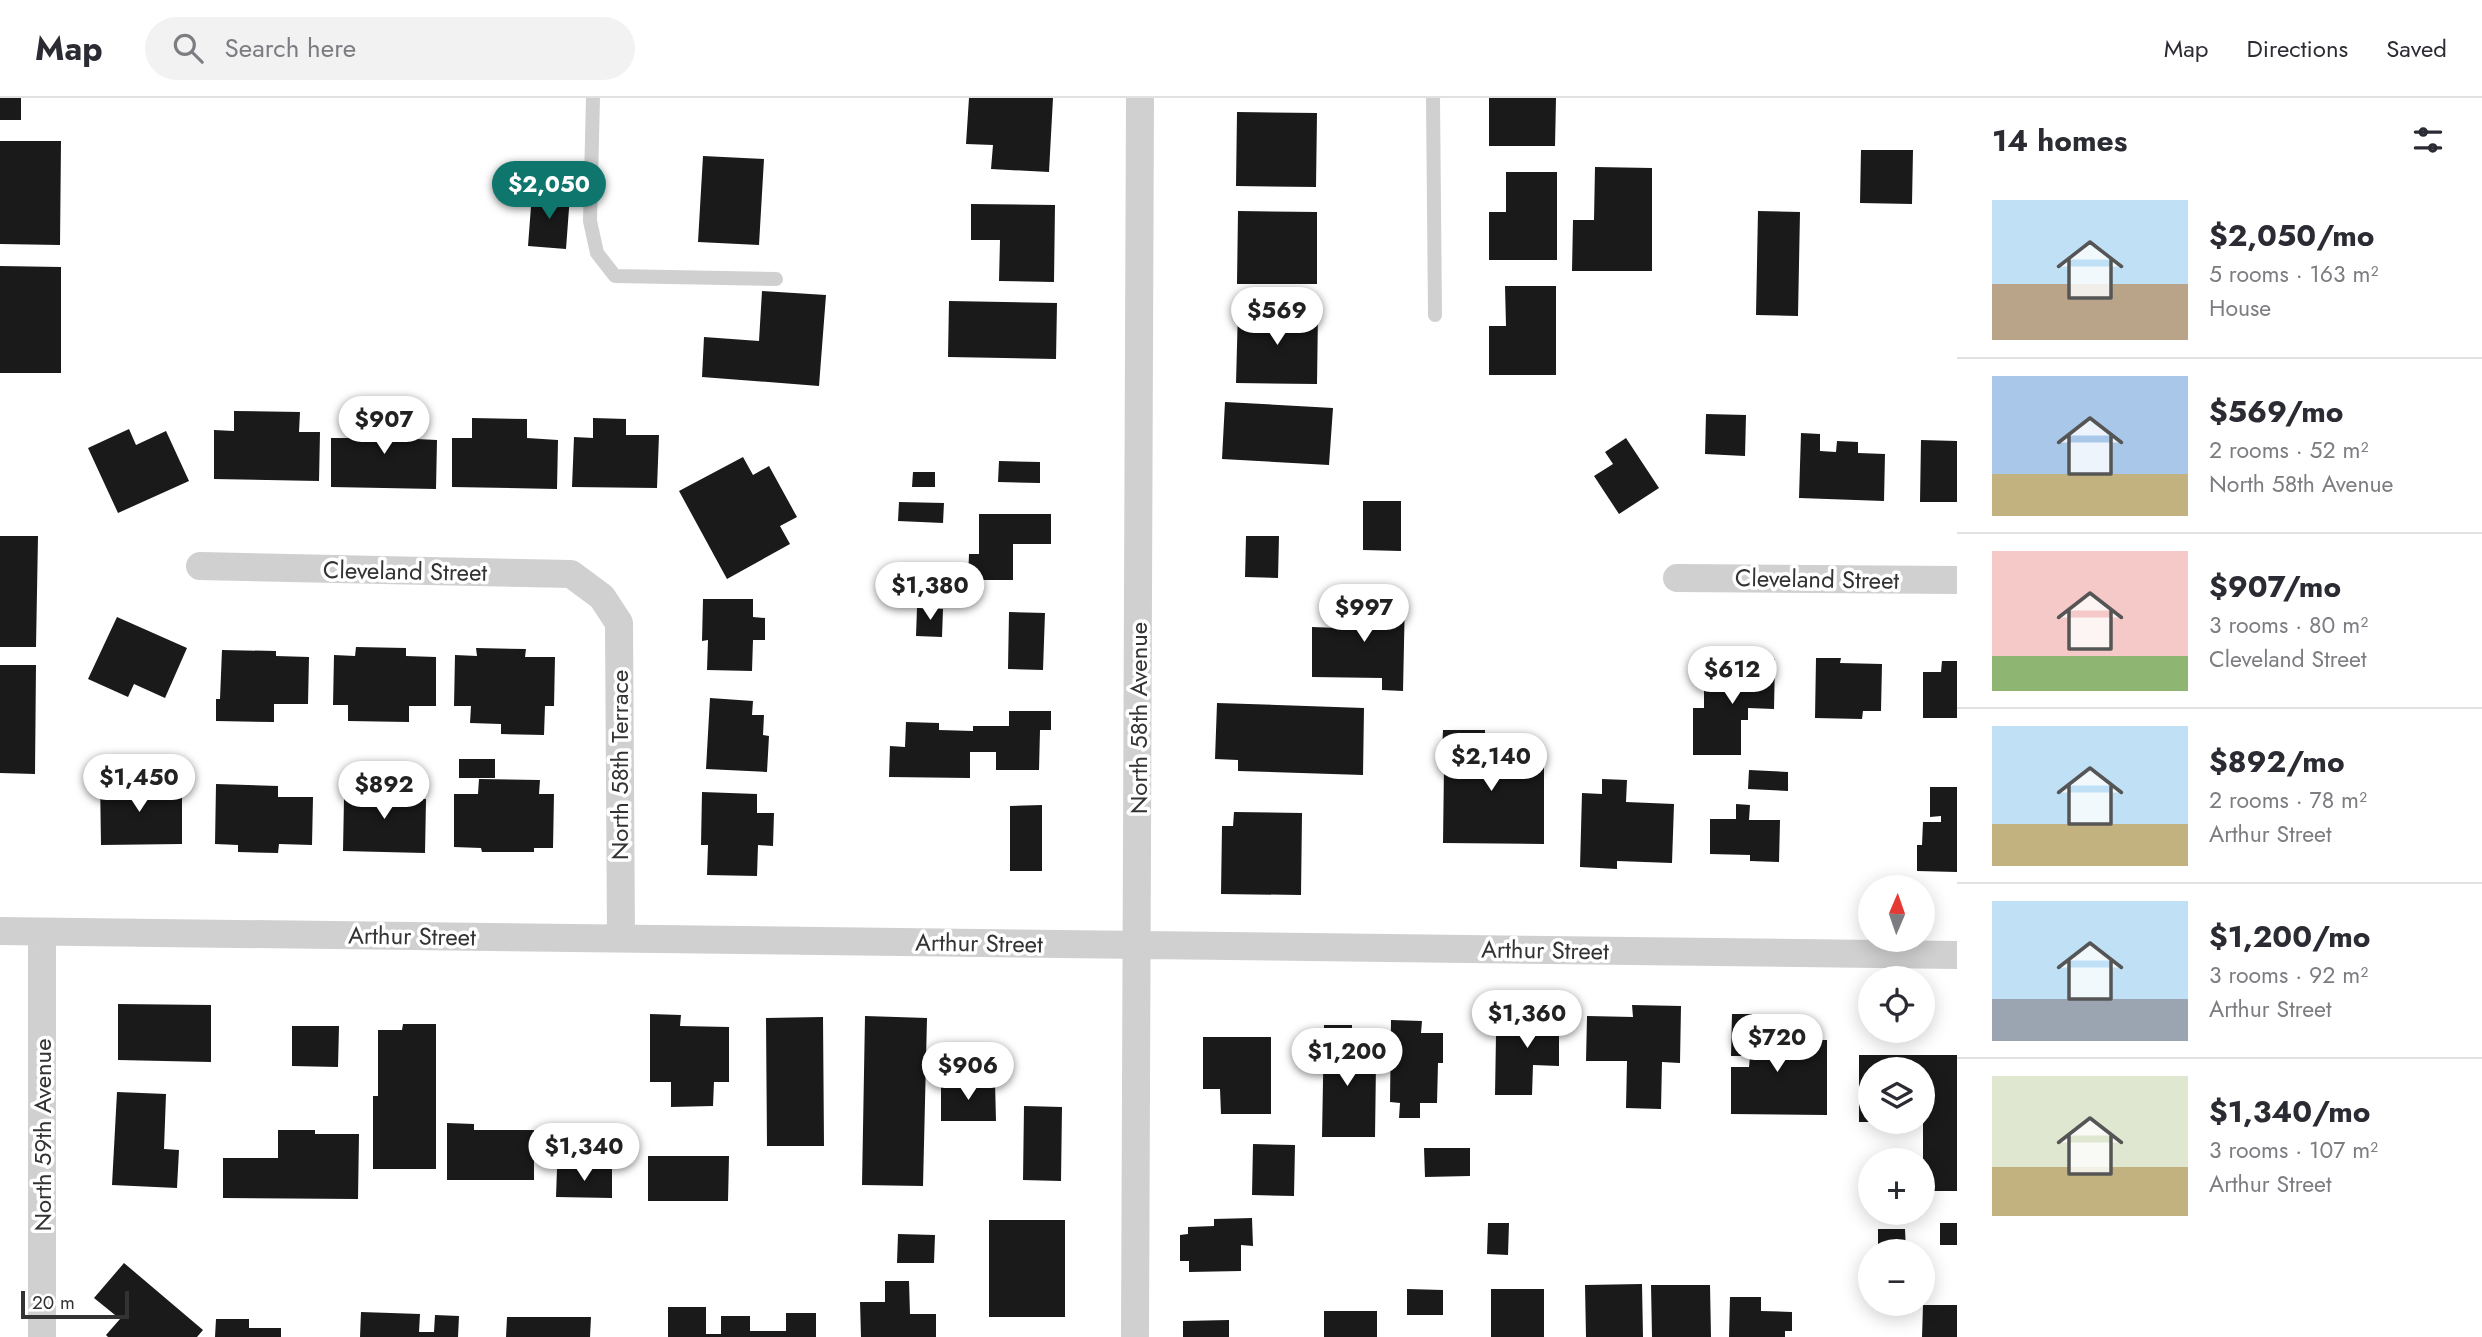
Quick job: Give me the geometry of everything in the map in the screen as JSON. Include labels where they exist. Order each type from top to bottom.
[{"type":"street","name":"North 58th Avenue","points":[[1135,1337],[1140,98]]},
{"type":"street","name":"Cleveland Street","points":[[200,566],[571,574],[602,597]]},
{"type":"street","name":"Cleveland Street","points":[[1677,578],[1957,580]]},
{"type":"street","name":"North 58th Terrace","points":[[602,597],[619,623],[621,938]]},
{"type":"street","name":"Arthur Street","points":[[0,932],[1957,955]]},
{"type":"street","name":"North 59th Avenue","points":[[42,932],[42,1337]]},
{"type":"lane","points":[[593,98],[590,221],[597,253],[615,276],[776,279]]},
{"type":"lane","points":[[1433,98],[1435,316]]},
{"type":"building","points":[[0,98],[21,98],[21,120],[0,120]]},
{"type":"building","points":[[969,98],[1053,98],[1049,172],[991,169],[993,145],[966,144]]},
{"type":"building","points":[[1489,98],[1556,98],[1555,146],[1489,146]]},
{"type":"building","points":[[1237,112],[1317,113],[1316,187],[1236,186]]},
{"type":"building","points":[[0,141],[61,141],[60,245],[0,244]]},
{"type":"building","points":[[1861,150],[1913,150],[1912,204],[1860,203]]},
{"type":"building","points":[[703,156],[764,159],[759,245],[698,242]]},
{"type":"building","points":[[1595,167],[1652,168],[1652,271],[1572,271],[1573,220],[1594,220]]},
{"type":"building","points":[[1506,172],[1557,172],[1557,260],[1489,260],[1489,212],[1506,212]]},
{"type":"building","points":[[532,193],[570,195],[566,249],[528,246]]},
{"type":"building","points":[[971,204],[1055,205],[1054,282],[999,281],[1000,240],[971,240]]},
{"type":"building","points":[[1238,211],[1317,212],[1317,284],[1237,284]]},
{"type":"building","points":[[1758,211],[1800,212],[1798,316],[1756,315]]},
{"type":"building","points":[[0,266],[61,267],[61,373],[0,373]]},
{"type":"building","points":[[1505,286],[1556,286],[1556,375],[1489,375],[1489,326],[1506,326]]},
{"type":"building","points":[[762,291],[826,295],[819,386],[702,377],[704,337],[759,341]]},
{"type":"building","points":[[949,301],[1057,303],[1056,359],[948,357]]},
{"type":"building","points":[[1238,309],[1318,311],[1317,384],[1236,383]]},
{"type":"building","points":[[1225,402],[1333,408],[1329,465],[1222,459]]},
{"type":"building","points":[[234,411],[300,412],[299,432],[320,432],[319,481],[214,479],[214,430],[234,431]]},
{"type":"building","points":[[1706,414],[1746,415],[1745,456],[1705,454]]},
{"type":"building","points":[[351,418],[417,419],[416,439],[437,440],[436,489],[331,487],[331,438],[351,438]]},
{"type":"building","points":[[472,418],[527,419],[527,438],[558,440],[557,489],[452,487],[452,438],[472,438]]},
{"type":"building","points":[[593,418],[626,419],[626,435],[659,435],[657,488],[572,487],[574,437],[593,438]]},
{"type":"building","points":[[129,429],[136,445],[166,431],[189,481],[118,513],[88,448]]},
{"type":"building","points":[[1801,433],[1820,434],[1820,451],[1836,452],[1837,441],[1858,442],[1858,453],[1885,454],[1884,501],[1799,498]]},
{"type":"building","points":[[1626,438],[1659,488],[1619,514],[1594,476],[1613,464],[1605,452]]},
{"type":"building","points":[[1921,440],[1957,441],[1957,502],[1920,502]]},
{"type":"building","points":[[743,457],[753,475],[769,466],[797,517],[780,526],[790,544],[727,579],[679,491]]},
{"type":"building","points":[[999,461],[1040,462],[1040,483],[998,482]]},
{"type":"building","points":[[913,472],[935,472],[935,487],[912,487]]},
{"type":"building","points":[[1363,501],[1401,501],[1401,551],[1363,550]]},
{"type":"building","points":[[899,502],[944,503],[943,523],[898,521]]},
{"type":"building","points":[[979,514],[1051,514],[1051,544],[1013,544],[1013,580],[968,580],[969,554],[979,554]]},
{"type":"building","points":[[0,536],[38,536],[36,647],[0,647]]},
{"type":"building","points":[[1246,536],[1279,536],[1278,578],[1245,577]]},
{"type":"building","points":[[1365,595],[1405,596],[1403,691],[1382,690],[1382,678],[1312,677],[1312,627],[1339,628],[1339,610],[1365,610]]},
{"type":"building","points":[[703,599],[753,599],[753,617],[765,618],[765,640],[753,640],[752,671],[707,670],[708,640],[702,641]]},
{"type":"building","points":[[917,608],[943,609],[942,637],[916,636]]},
{"type":"building","points":[[1009,612],[1045,613],[1043,670],[1008,669]]},
{"type":"building","points":[[117,617],[187,648],[165,698],[134,684],[128,697],[88,679]]},
{"type":"building","points":[[356,647],[406,648],[406,656],[436,657],[436,706],[409,706],[409,722],[348,721],[348,705],[333,705],[334,655],[355,656]]},
{"type":"building","points":[[476,648],[526,649],[525,657],[555,657],[554,706],[545,706],[544,735],[501,734],[501,724],[470,723],[471,706],[454,706],[455,655],[477,656]]},
{"type":"building","points":[[222,650],[276,651],[276,656],[309,657],[308,704],[274,704],[274,722],[216,721],[216,699],[220,699]]},
{"type":"building","points":[[1741,658],[1775,659],[1774,709],[1748,708],[1748,720],[1741,720],[1741,755],[1693,755],[1693,708],[1704,708],[1704,679],[1724,680],[1725,666],[1741,666]]},
{"type":"building","points":[[1816,658],[1841,658],[1840,663],[1882,664],[1881,711],[1863,711],[1862,719],[1815,718]]},
{"type":"building","points":[[1942,661],[1957,661],[1957,718],[1923,718],[1923,672],[1941,672]]},
{"type":"building","points":[[0,665],[36,665],[35,774],[0,773]]},
{"type":"building","points":[[710,698],[753,701],[752,715],[764,715],[763,735],[769,736],[767,772],[706,769]]},
{"type":"building","points":[[1217,703],[1364,708],[1363,775],[1238,771],[1238,760],[1215,759]]},
{"type":"building","points":[[1009,711],[1051,711],[1051,730],[1040,730],[1039,770],[996,770],[996,752],[970,752],[970,778],[889,777],[890,746],[905,747],[906,722],[939,723],[939,730],[973,731],[973,726],[1009,726]]},
{"type":"building","points":[[1443,730],[1485,730],[1485,749],[1532,749],[1532,764],[1544,765],[1544,844],[1443,843],[1444,766],[1450,766],[1450,754],[1442,753]]},
{"type":"building","points":[[459,759],[495,759],[495,778],[459,778]]},
{"type":"building","points":[[1749,770],[1788,772],[1788,791],[1748,789]]},
{"type":"building","points":[[149,778],[150,794],[182,794],[182,844],[101,845],[100,779]]},
{"type":"building","points":[[364,779],[397,779],[396,798],[426,799],[425,853],[343,851],[344,798],[364,799]]},
{"type":"building","points":[[479,779],[540,780],[539,794],[554,794],[553,848],[534,848],[534,852],[482,852],[481,848],[454,847],[454,794],[478,794]]},
{"type":"building","points":[[1602,779],[1627,780],[1626,802],[1674,804],[1672,863],[1617,861],[1617,869],[1580,867],[1582,793],[1602,794]]},
{"type":"building","points":[[216,784],[278,786],[278,797],[313,797],[312,845],[279,844],[278,853],[238,852],[238,845],[215,844]]},
{"type":"building","points":[[1930,787],[1957,787],[1957,872],[1917,871],[1917,845],[1922,845],[1923,822],[1941,822],[1941,816],[1930,817]]},
{"type":"building","points":[[702,792],[757,794],[757,813],[774,813],[773,846],[758,845],[757,876],[707,875],[708,845],[701,845]]},
{"type":"building","points":[[1736,804],[1750,805],[1749,820],[1780,820],[1779,862],[1750,861],[1750,855],[1710,854],[1710,819],[1736,819]]},
{"type":"building","points":[[1042,805],[1042,871],[1010,871],[1010,806]]},
{"type":"building","points":[[1234,812],[1302,813],[1301,895],[1221,894],[1222,826],[1233,826]]},
{"type":"building","points":[[118,1004],[211,1005],[211,1062],[118,1060]]},
{"type":"building","points":[[1632,1005],[1681,1006],[1680,1063],[1662,1062],[1661,1109],[1626,1108],[1627,1061],[1586,1061],[1587,1016],[1633,1017]]},
{"type":"building","points":[[1529,1006],[1559,1007],[1559,1066],[1533,1065],[1532,1095],[1495,1095],[1496,1035],[1512,1035],[1512,1016],[1529,1016]]},
{"type":"building","points":[[650,1014],[681,1015],[680,1026],[729,1027],[729,1082],[714,1082],[713,1106],[671,1107],[671,1082],[650,1082]]},
{"type":"building","points":[[1732,1014],[1752,1014],[1752,1034],[1770,1034],[1770,1040],[1827,1040],[1827,1115],[1731,1114],[1731,1067],[1749,1067],[1750,1056],[1731,1056]]},
{"type":"building","points":[[865,1016],[927,1018],[923,1186],[862,1185]]},
{"type":"building","points":[[823,1017],[824,1146],[767,1146],[766,1018]]},
{"type":"building","points":[[1391,1020],[1422,1021],[1421,1033],[1443,1033],[1443,1063],[1438,1063],[1437,1103],[1420,1103],[1420,1118],[1399,1118],[1400,1103],[1390,1102]]},
{"type":"building","points":[[403,1024],[436,1024],[436,1169],[373,1169],[373,1096],[378,1096],[378,1030],[402,1030]]},
{"type":"building","points":[[1324,1025],[1352,1025],[1352,1062],[1376,1062],[1375,1137],[1322,1137]]},
{"type":"building","points":[[292,1026],[339,1026],[338,1067],[292,1066]]},
{"type":"building","points":[[1203,1037],[1271,1037],[1271,1114],[1221,1114],[1220,1089],[1203,1089]]},
{"type":"building","points":[[1957,1055],[1957,1191],[1935,1191],[1935,1148],[1923,1148],[1923,1134],[1935,1134],[1935,1057],[1859,1057]]},
{"type":"building","points":[[995,1082],[996,1121],[941,1121],[941,1083]]},
{"type":"building","points":[[117,1092],[166,1094],[164,1149],[179,1150],[177,1188],[112,1185]]},
{"type":"building","points":[[1024,1106],[1062,1107],[1061,1181],[1023,1180]]},
{"type":"building","points":[[447,1123],[474,1124],[474,1130],[534,1130],[534,1180],[447,1180]]},
{"type":"building","points":[[278,1130],[315,1130],[315,1134],[359,1134],[358,1199],[223,1198],[223,1158],[278,1158]]},
{"type":"building","points":[[1253,1144],[1295,1145],[1294,1196],[1252,1195]]},
{"type":"building","points":[[1424,1148],[1470,1148],[1470,1176],[1425,1177]]},
{"type":"building","points":[[648,1156],[729,1156],[728,1201],[648,1201]]},
{"type":"building","points":[[557,1169],[612,1169],[612,1198],[556,1197]]},
{"type":"building","points":[[1252,1218],[1253,1246],[1241,1245],[1241,1271],[1189,1272],[1189,1261],[1180,1261],[1180,1235],[1188,1234],[1188,1227],[1214,1226],[1214,1219]]},
{"type":"building","points":[[989,1220],[1065,1220],[1065,1317],[989,1317]]},
{"type":"building","points":[[1488,1223],[1509,1223],[1508,1255],[1487,1254]]},
{"type":"building","points":[[1940,1223],[1957,1223],[1957,1245],[1940,1245]]},
{"type":"building","points":[[1878,1229],[1905,1229],[1905,1239],[1878,1239]]},
{"type":"building","points":[[898,1234],[935,1235],[934,1263],[897,1263]]},
{"type":"building","points":[[124,1263],[203,1330],[197,1337],[106,1335],[120,1319],[94,1298]]},
{"type":"building","points":[[885,1281],[909,1281],[910,1314],[936,1314],[936,1337],[861,1337],[860,1302],[885,1302]]},
{"type":"building","points":[[1642,1284],[1643,1337],[1586,1337],[1585,1285]]},
{"type":"building","points":[[1651,1285],[1710,1285],[1711,1337],[1652,1337]]},
{"type":"building","points":[[1407,1289],[1443,1290],[1443,1315],[1407,1315]]},
{"type":"building","points":[[1491,1289],[1544,1289],[1544,1337],[1491,1337]]},
{"type":"building","points":[[1730,1297],[1761,1297],[1761,1311],[1792,1312],[1792,1331],[1785,1331],[1785,1337],[1729,1337]]},
{"type":"building","points":[[1935,1305],[1957,1305],[1957,1337],[1922,1337],[1923,1316],[1935,1316]]},
{"type":"building","points":[[668,1307],[706,1307],[706,1334],[721,1334],[721,1316],[750,1316],[750,1331],[786,1331],[786,1313],[816,1313],[816,1337],[668,1337]]},
{"type":"building","points":[[1324,1311],[1377,1311],[1377,1337],[1324,1337]]},
{"type":"building","points":[[361,1312],[420,1314],[419,1332],[434,1332],[435,1315],[459,1316],[458,1337],[360,1337]]},
{"type":"building","points":[[507,1317],[591,1317],[590,1337],[506,1337]]},
{"type":"building","points":[[216,1319],[249,1319],[249,1328],[281,1328],[281,1337],[215,1337]]},
{"type":"building","points":[[1229,1320],[1229,1337],[1183,1337],[1183,1321]]}]
